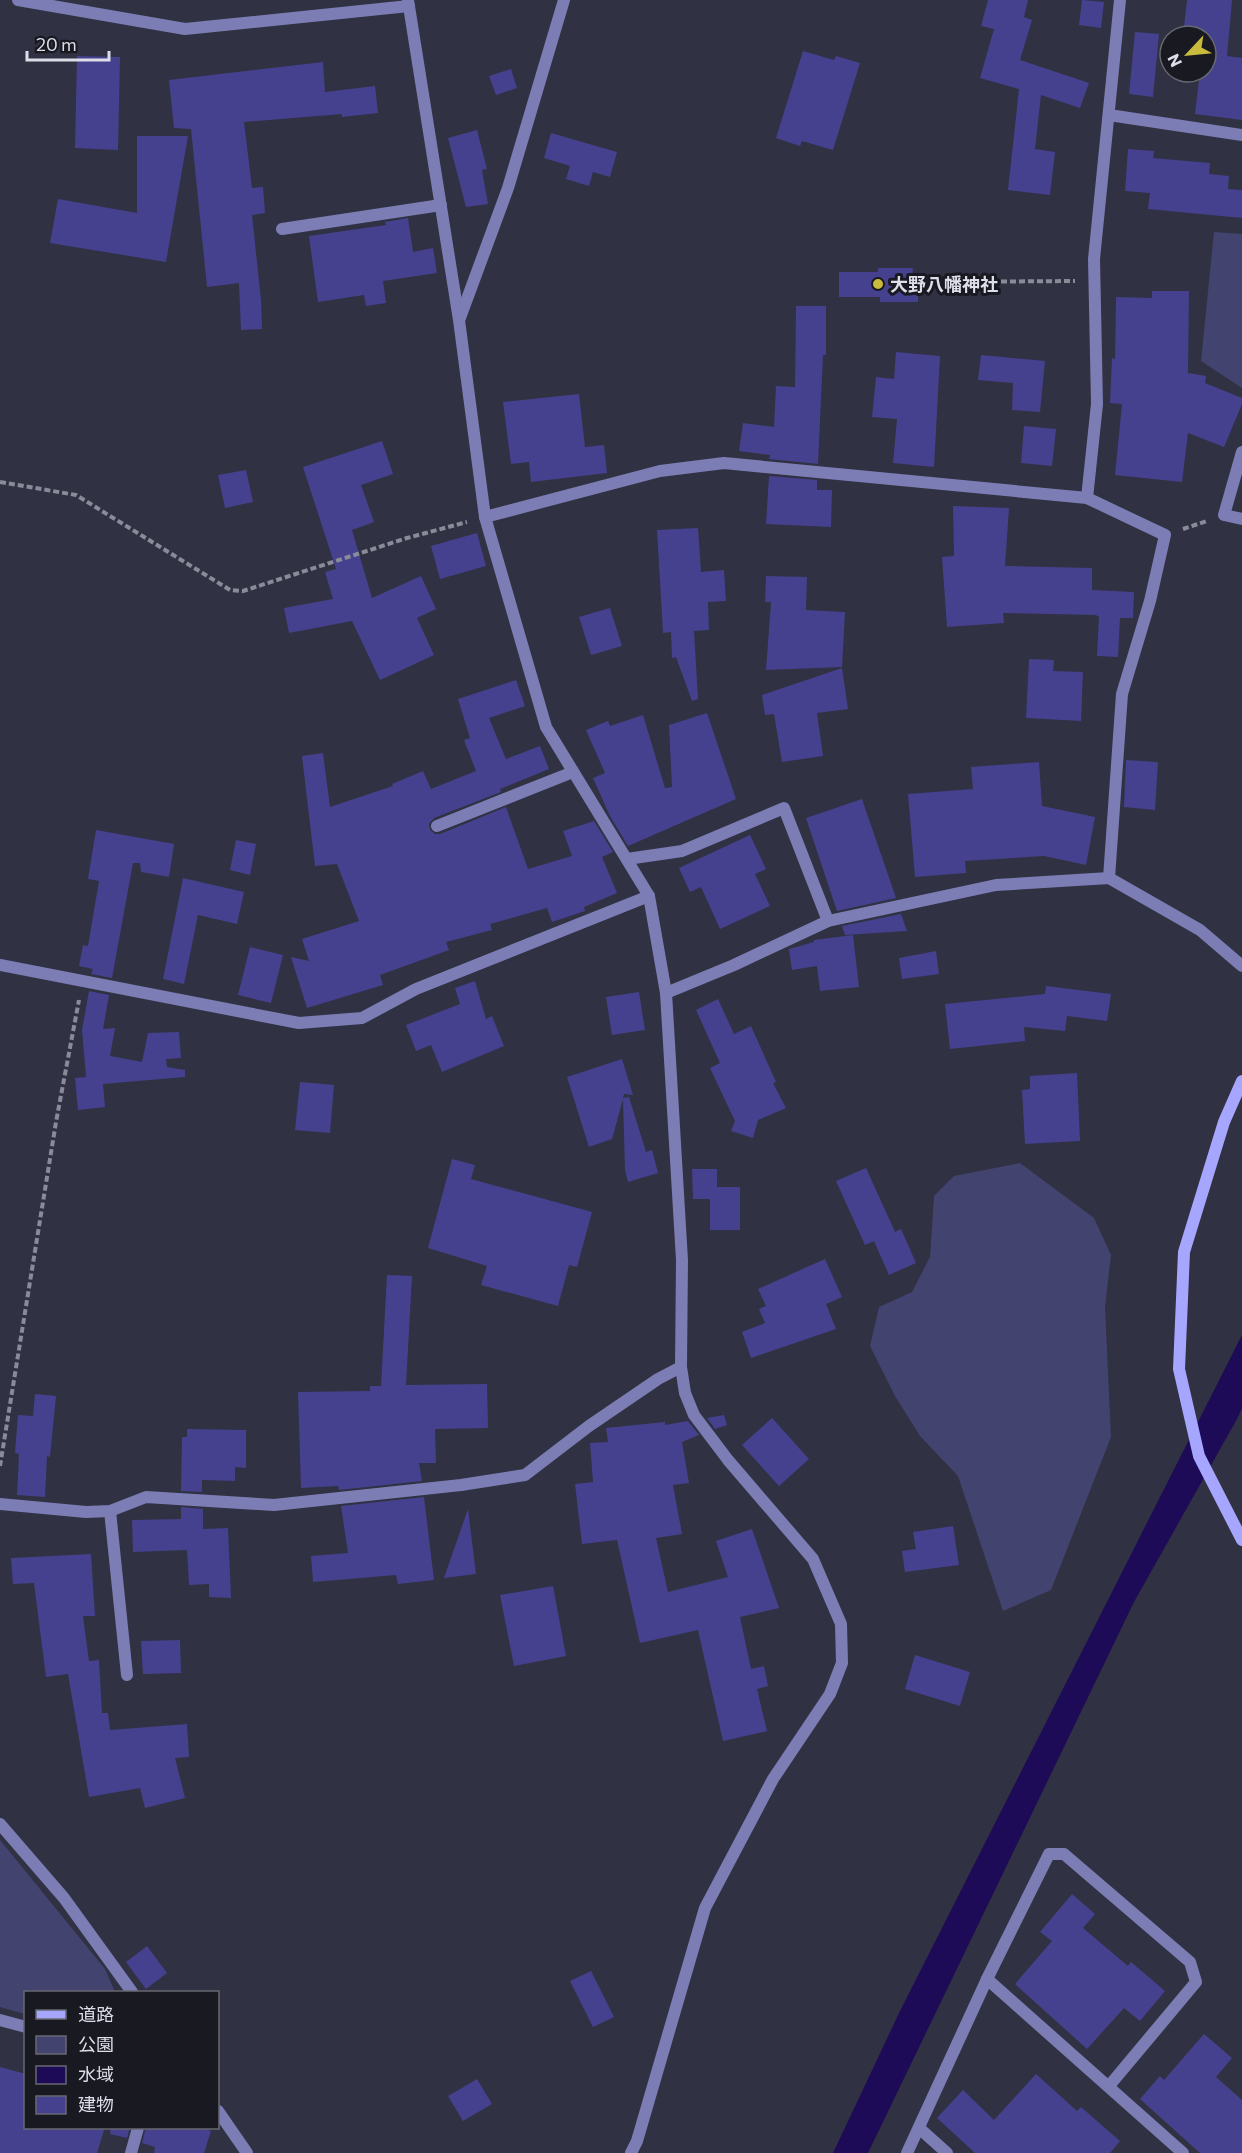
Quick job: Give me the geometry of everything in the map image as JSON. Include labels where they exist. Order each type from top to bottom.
[{"type":"street","points":[[18,0],[185,29],[408,3],[459,320],[485,517],[546,727],[649,896],[666,993],[682,1260],[681,1367],[685,1393],[694,1415],[728,1460],[813,1559],[841,1624],[842,1663],[830,1694],[773,1779],[705,1908],[637,2141],[630,2153]]},
{"type":"street","points":[[459,320],[508,188],[564,0]]},
{"type":"street","points":[[1087,498],[1097,404],[1094,259],[1120,0]]},
{"type":"street","points":[[1109,115],[1242,135]]},
{"type":"street","points":[[282,229],[441,205]]},
{"type":"street","points":[[1242,452],[1224,515],[1242,519]]},
{"type":"street","points":[[485,517],[660,471],[724,463],[1087,498],[1165,535],[1150,601],[1122,694],[1108,878]]},
{"type":"street","points":[[436,826],[573,772]]},
{"type":"street","points":[[627,859],[682,851],[784,808],[828,921]]},
{"type":"street","points":[[666,993],[734,965],[828,921],[996,885],[1108,878],[1200,930],[1242,966]]},
{"type":"street","points":[[0,965],[299,1023],[362,1018],[416,989],[649,896]]},
{"type":"street","points":[[1241,1539],[1199,1456],[1179,1370],[1184,1252],[1224,1122],[1242,1081]]},
{"type":"street","points":[[0,1503],[86,1512],[110,1511],[146,1497],[274,1505],[461,1485],[525,1475],[588,1426],[658,1379],[681,1367]]},
{"type":"street","points":[[110,1511],[127,1675]]},
{"type":"street","points":[[0,1824],[64,1898],[131,1991]]},
{"type":"street","points":[[908,2153],[987,1979],[1049,1854],[1064,1854],[1190,1962],[1196,1983],[1109,2086]]},
{"type":"street","points":[[987,1979],[1183,2153]]},
{"type":"street","points":[[0,2020],[24,2026]]},
{"type":"street","points":[[219,2112],[247,2153]]},
{"type":"street","points":[[920,2128],[947,2153]]},
{"type":"street","points":[[131,2153],[137,2129]]},
{"type":"path","points":[[938,282],[1095,280]]},
{"type":"path","points":[[0,482],[76,495],[230,590],[243,591],[407,538],[485,517]]},
{"type":"path","points":[[1165,535],[1224,515]]},
{"type":"path","points":[[0,1467],[54,1133],[82,980]]},
{"type":"green space","points":[[1214,232],[1242,234],[1242,388],[1201,361]]},
{"type":"green space","points":[[1020,1163],[1094,1218],[1111,1255],[1105,1307],[1111,1437],[1051,1590],[1003,1611],[958,1476],[920,1436],[895,1396],[870,1346],[879,1307],[912,1292],[930,1257],[934,1196],[954,1176]]},
{"type":"green space","points":[[0,1840],[105,1969],[115,1991],[24,1991],[24,2014],[0,2007]]},
{"type":"water","points":[[1242,1335],[1242,1408],[1237,1419],[1134,1602],[868,2153],[833,2153],[900,2011]]},
{"type":"building","points":[[988,0],[1028,0],[1024,17],[1032,20],[1020,60],[1089,83],[1080,108],[1041,95],[1035,149],[1055,152],[1050,195],[1008,190],[1019,89],[980,78],[994,29],[981,26]]},
{"type":"building","points":[[1082,0],[1104,2],[1101,28],[1079,25]]},
{"type":"building","points":[[1187,0],[1232,0],[1227,56],[1242,58],[1242,120],[1195,114],[1199,84],[1218,84],[1218,24],[1184,24]]},
{"type":"building","points":[[1135,32],[1158,34],[1153,97],[1129,94]]},
{"type":"building","points":[[803,51],[834,60],[836,56],[860,63],[833,150],[802,141],[800,146],[776,138]]},
{"type":"building","points":[[77,56],[120,57],[118,150],[75,148]]},
{"type":"building","points":[[323,62],[325,92],[375,86],[378,113],[244,122],[252,188],[263,187],[265,213],[252,215],[262,329],[241,330],[239,283],[207,287],[191,129],[174,128],[169,80]]},
{"type":"building","points":[[511,69],[517,88],[496,95],[489,76]]},
{"type":"building","points":[[477,130],[487,169],[482,170],[488,204],[466,207],[448,138]]},
{"type":"building","points":[[551,133],[617,152],[610,177],[593,172],[589,186],[566,179],[570,166],[544,158]]},
{"type":"building","points":[[137,136],[188,136],[166,262],[50,243],[58,199],[137,213]]},
{"type":"building","points":[[1128,149],[1154,151],[1153,158],[1210,163],[1209,174],[1229,176],[1228,189],[1242,190],[1242,218],[1148,209],[1150,193],[1125,191]]},
{"type":"building","points":[[408,218],[413,252],[433,248],[437,273],[383,281],[386,303],[366,306],[364,295],[318,302],[309,236],[386,225],[385,222]]},
{"type":"building","name":"大野八幡神社","points":[[878,268],[913,268],[912,278],[918,278],[918,302],[880,302],[880,297],[839,297],[839,272],[878,272]]},
{"type":"building","points":[[1152,291],[1189,291],[1188,373],[1206,376],[1205,383],[1242,398],[1242,404],[1224,447],[1188,433],[1182,482],[1115,475],[1122,404],[1110,403],[1112,358],[1115,359],[1116,297],[1152,298]]},
{"type":"building","points":[[796,306],[826,306],[826,355],[823,355],[818,464],[769,459],[770,455],[739,451],[743,423],[774,427],[776,386],[795,387]]},
{"type":"building","points":[[896,352],[940,356],[934,467],[893,463],[897,419],[872,417],[876,377],[894,379]]},
{"type":"building","points":[[981,355],[1045,361],[1040,412],[1012,410],[1013,383],[978,380]]},
{"type":"building","points":[[579,394],[585,447],[604,445],[607,473],[531,482],[529,462],[511,464],[503,402]]},
{"type":"building","points":[[1024,426],[1056,429],[1052,466],[1021,463]]},
{"type":"building","points":[[382,441],[393,474],[361,485],[374,522],[352,530],[372,598],[421,576],[436,609],[417,618],[434,655],[380,680],[352,621],[289,633],[284,608],[333,599],[325,572],[336,569],[303,467]]},
{"type":"building","points":[[246,470],[253,502],[225,508],[218,475]]},
{"type":"building","points":[[769,476],[817,480],[817,490],[832,490],[831,527],[766,524]]},
{"type":"building","points":[[953,506],[1009,508],[1005,566],[1092,568],[1092,590],[1134,592],[1133,618],[1120,618],[1118,657],[1097,656],[1099,617],[1096,615],[1003,613],[1004,623],[947,627],[942,557],[954,556]]},
{"type":"building","points":[[698,528],[701,572],[724,570],[726,601],[708,602],[709,630],[694,631],[698,699],[692,701],[676,657],[672,658],[671,632],[663,633],[657,530]]},
{"type":"building","points":[[477,533],[486,566],[440,579],[431,546]]},
{"type":"building","points":[[766,576],[807,577],[806,610],[845,612],[842,667],[766,670],[771,602],[765,602]]},
{"type":"building","points":[[610,608],[622,646],[591,655],[579,617]]},
{"type":"building","points":[[1029,659],[1054,660],[1053,671],[1083,672],[1081,721],[1026,718]]},
{"type":"building","points":[[842,668],[848,709],[817,713],[823,756],[782,762],[774,714],[765,715],[762,695]]},
{"type":"building","points":[[516,680],[525,706],[489,718],[506,759],[540,746],[549,769],[500,789],[501,792],[434,818],[429,824],[430,830],[435,834],[440,834],[506,807],[528,869],[572,856],[563,831],[594,821],[613,852],[602,857],[617,893],[584,907],[585,911],[552,922],[547,908],[490,924],[492,930],[446,942],[449,950],[380,975],[383,985],[307,1008],[291,957],[309,961],[302,939],[359,921],[337,864],[315,866],[302,756],[323,753],[330,807],[393,786],[392,784],[423,771],[431,789],[476,771],[464,740],[470,738],[458,699]]},
{"type":"building","points":[[707,713],[736,799],[628,846],[610,816],[593,778],[605,773],[586,730],[608,721],[610,726],[643,715],[665,788],[672,787],[669,725]]},
{"type":"building","points":[[1126,760],[1158,762],[1155,810],[1124,807]]},
{"type":"building","points":[[1039,762],[1042,806],[1095,817],[1086,865],[1044,856],[965,861],[966,873],[915,877],[908,794],[973,789],[971,767]]},
{"type":"building","points":[[862,799],[896,898],[837,911],[806,818]]},
{"type":"building","points":[[96,830],[174,844],[169,877],[141,872],[140,863],[133,863],[112,978],[91,974],[93,969],[79,966],[83,945],[88,946],[99,881],[88,879]]},
{"type":"building","points":[[750,835],[766,869],[755,874],[770,906],[720,929],[701,887],[690,892],[679,868]]},
{"type":"building","points":[[236,840],[256,844],[250,875],[230,870]]},
{"type":"building","points":[[183,878],[244,892],[237,924],[198,915],[184,984],[163,979]]},
{"type":"building","points":[[901,914],[907,931],[845,935],[842,926]]},
{"type":"building","points":[[853,935],[859,987],[820,991],[817,966],[792,970],[789,949],[814,942],[814,940]]},
{"type":"building","points":[[250,947],[283,955],[271,1003],[238,995]]},
{"type":"building","points":[[936,951],[939,974],[902,979],[899,958]]},
{"type":"building","points":[[475,981],[486,1019],[492,1016],[504,1046],[442,1072],[431,1045],[416,1051],[406,1025],[460,1004],[455,988]]},
{"type":"building","points":[[1046,986],[1111,994],[1107,1021],[1067,1016],[1065,1031],[1024,1027],[1025,1041],[950,1049],[945,1004],[1045,994]]},
{"type":"building","points":[[89,991],[109,995],[103,1029],[115,1028],[110,1056],[142,1062],[148,1033],[179,1032],[181,1058],[166,1059],[167,1067],[185,1070],[185,1077],[103,1084],[105,1107],[78,1110],[75,1078],[86,1077],[82,1030]]},
{"type":"building","points":[[639,992],[645,1030],[612,1035],[606,997]]},
{"type":"building","points":[[718,999],[734,1034],[751,1026],[776,1082],[773,1083],[786,1108],[758,1120],[753,1138],[731,1131],[735,1121],[710,1068],[720,1063],[696,1010]]},
{"type":"building","points":[[622,1059],[633,1095],[624,1094],[623,1098],[629,1097],[646,1152],[652,1150],[658,1173],[628,1182],[625,1170],[623,1099],[612,1139],[589,1147],[567,1077]]},
{"type":"building","points":[[1077,1073],[1080,1141],[1025,1144],[1022,1090],[1030,1089],[1030,1076]]},
{"type":"building","points":[[300,1082],[334,1085],[330,1133],[295,1130]]},
{"type":"building","points":[[452,1159],[475,1165],[471,1179],[592,1212],[577,1267],[569,1265],[558,1306],[481,1285],[487,1266],[428,1248]]},
{"type":"building","points":[[866,1168],[895,1232],[901,1229],[916,1263],[889,1275],[874,1241],[865,1245],[836,1181]]},
{"type":"building","points":[[692,1169],[717,1169],[717,1187],[740,1187],[740,1230],[710,1230],[710,1199],[693,1199]]},
{"type":"building","points":[[825,1259],[842,1297],[826,1304],[836,1329],[751,1358],[742,1332],[765,1323],[759,1309],[766,1306],[758,1289]]},
{"type":"building","points":[[387,1275],[412,1276],[406,1385],[487,1384],[488,1428],[435,1429],[436,1463],[419,1463],[422,1481],[339,1490],[338,1486],[301,1488],[298,1392],[370,1391],[370,1386],[381,1386]]},
{"type":"building","points":[[35,1394],[56,1396],[50,1457],[47,1456],[45,1497],[17,1495],[19,1454],[15,1453],[18,1415],[33,1416]]},
{"type":"building","points":[[724,1415],[727,1425],[715,1429],[707,1418]]},
{"type":"building","points":[[772,1418],[809,1459],[779,1486],[742,1445]]},
{"type":"building","points":[[688,1421],[699,1435],[682,1442],[689,1483],[673,1485],[682,1534],[656,1538],[668,1592],[728,1577],[716,1541],[752,1529],[779,1608],[740,1617],[751,1669],[764,1666],[768,1686],[757,1689],[767,1731],[723,1741],[698,1630],[640,1643],[617,1540],[582,1544],[575,1484],[593,1482],[590,1443],[608,1442],[606,1428],[665,1422],[665,1425]]},
{"type":"building","points":[[187,1429],[246,1430],[246,1468],[235,1467],[235,1481],[202,1480],[202,1492],[181,1491],[182,1437],[187,1437]]},
{"type":"building","points":[[424,1497],[434,1580],[398,1584],[396,1575],[313,1582],[311,1556],[348,1553],[341,1506]]},
{"type":"building","points":[[181,1507],[203,1509],[203,1529],[228,1528],[231,1598],[209,1597],[209,1584],[189,1585],[187,1550],[133,1552],[132,1520],[181,1519]]},
{"type":"building","points":[[468,1509],[476,1574],[444,1578]]},
{"type":"building","points":[[953,1526],[959,1565],[905,1572],[902,1551],[916,1549],[913,1532]]},
{"type":"building","points":[[91,1554],[95,1616],[83,1616],[89,1661],[99,1660],[102,1713],[108,1713],[110,1730],[187,1724],[189,1757],[175,1758],[185,1798],[145,1808],[140,1788],[89,1797],[68,1674],[46,1677],[34,1583],[13,1584],[11,1558]]},
{"type":"building","points":[[553,1586],[566,1656],[514,1666],[500,1595]]},
{"type":"building","points":[[180,1640],[181,1673],[143,1674],[141,1641]]},
{"type":"building","points":[[915,1655],[970,1672],[960,1706],[905,1689]]},
{"type":"building","points":[[1072,1894],[1095,1914],[1083,1928],[1128,1966],[1131,1962],[1165,1991],[1140,2021],[1124,2008],[1087,2049],[1015,1984],[1052,1941],[1040,1932]]},
{"type":"building","points":[[147,1946],[167,1973],[146,1989],[126,1962]]},
{"type":"building","points":[[591,1971],[614,2017],[593,2027],[570,1981]]},
{"type":"building","points":[[1204,2034],[1232,2058],[1216,2077],[1242,2100],[1242,2153],[1200,2153],[1140,2099],[1160,2076],[1164,2080]]},
{"type":"building","points":[[0,2067],[24,2073],[24,2129],[104,2129],[97,2153],[0,2153]]},
{"type":"building","points":[[1036,2074],[1077,2111],[1081,2107],[1120,2141],[1110,2153],[975,2153],[937,2118],[963,2090],[994,2120]]},
{"type":"building","points":[[477,2079],[492,2104],[463,2121],[448,2096]]},
{"type":"building","points":[[111,2129],[129,2129],[127,2138],[110,2134]]},
{"type":"building","points":[[146,2129],[205,2129],[211,2131],[204,2153],[154,2153],[155,2147],[142,2143]]},
{"type":"place","name":"大野八幡神社","points":[[878,284]]}]
